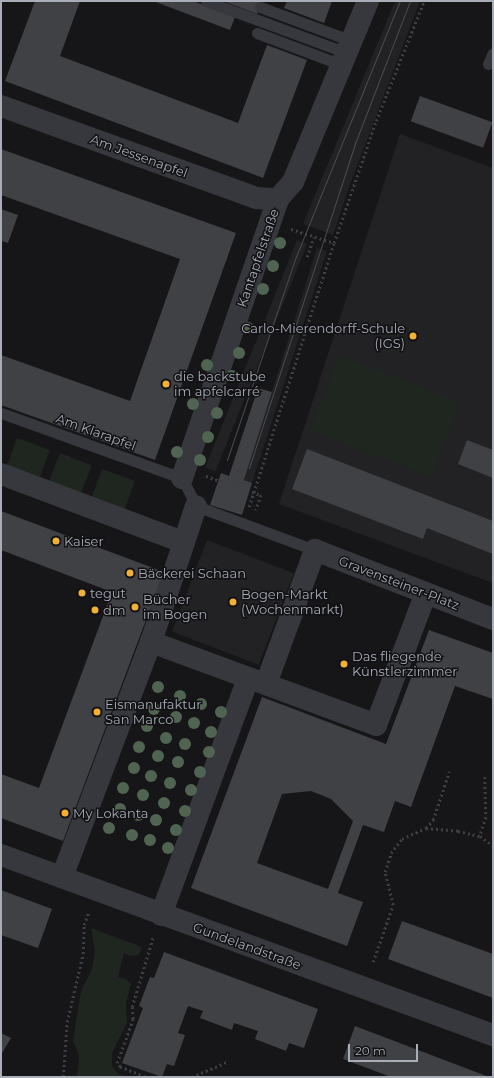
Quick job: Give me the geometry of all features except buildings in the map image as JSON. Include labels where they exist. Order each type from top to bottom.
[{"type":"street","name":"Kantapfelstraße","points":[[182,478],[278,199],[293,182],[368,1]]},
{"type":"street","name":"Am Jessenapfel","points":[[1,106],[256,198],[278,199]]},
{"type":"street","points":[[1,474],[183,542]]},
{"type":"street","points":[[62,877],[151,642],[196,506]]},
{"type":"street","points":[[161,914],[257,681],[315,550]]},
{"type":"street","name":"Gravensteiner-Platz","points":[[315,550],[488,617]]},
{"type":"street","points":[[151,642],[376,725],[426,593]]},
{"type":"street","name":"Gundelandstraße","points":[[1,855],[493,1035]]},
{"type":"lane","points":[[206,1],[347,53]]},
{"type":"lane","points":[[260,6],[347,53]]},
{"type":"lane","points":[[256,33],[347,53]]},
{"type":"lane","points":[[488,64],[493,53]]},
{"type":"lane","name":"Am Klarapfel","points":[[1,413],[182,478]]},
{"type":"lane","points":[[182,478],[196,506],[244,521],[315,550]]},
{"type":"path","points":[[233,486],[253,492],[261,495],[252,520],[244,521],[253,492],[334,243],[376,121],[424,1]]},
{"type":"path","points":[[271,222],[334,243]]},
{"type":"path","points":[[307,257],[314,237]]},
{"type":"path","points":[[239,471],[244,473]]},
{"type":"path","points":[[373,962],[393,905],[385,872],[391,852],[402,839],[426,828],[433,820],[449,772]]},
{"type":"path","points":[[480,836],[486,817],[485,777]]},
{"type":"path","points":[[426,828],[458,831],[480,836],[493,845]]},
{"type":"path","points":[[63,1077],[67,1022],[83,954],[84,925]]},
{"type":"path","points":[[145,1077],[120,1067],[117,1063],[133,1020],[132,1007],[153,936]]},
{"type":"path","points":[[192,1077],[229,1061]]},
{"type":"shaded area","points":[[395,1],[420,1],[349,187],[333,235],[303,224]]},
{"type":"shaded area","name":"Carlo-Mierendorff-Schule (IGS)","points":[[400,134],[493,168],[493,583],[279,504]]},
{"type":"shaded area","points":[[297,240],[307,244],[215,471],[205,467]]},
{"type":"shaded area","points":[[317,248],[327,251],[252,483],[244,480]]},
{"type":"shaded area","points":[[339,355],[460,402],[431,477],[310,431]]},
{"type":"shaded area","points":[[17,438],[50,450],[39,481],[6,469]]},
{"type":"shaded area","points":[[60,453],[92,465],[80,496],[48,484]]},
{"type":"shaded area","points":[[102,469],[135,481],[124,512],[91,500]]},
{"type":"shaded area","name":"Bogen-Markt (Wochenmarkt)","points":[[207,540],[294,573],[259,665],[172,631]]},
{"type":"shaded area","points":[[91,928],[142,947],[139,955],[130,956],[124,953],[118,977],[126,979],[131,984],[126,1003],[127,1023],[112,1053],[112,1066],[119,1074],[127,1077],[76,1077],[79,1055],[73,1041],[81,991],[92,969],[95,952]]},
{"type":"tram line","points":[[227,460],[295,259],[400,1]]},
{"type":"tram line","points":[[249,468],[354,146],[410,1]]},
{"type":"place","name":"Carlo-Mierendorff-Schule (IGS)","points":[[413,336]]},
{"type":"place","name":"die backstube im apfelcarré","points":[[166,384]]},
{"type":"place","name":"Kaiser","points":[[56,541]]},
{"type":"place","name":"Bäckerei Schaan","points":[[130,573]]},
{"type":"place","name":"tegut","points":[[82,593]]},
{"type":"place","name":"Bogen-Markt (Wochenmarkt)","points":[[233,602]]},
{"type":"place","name":"Bücher im Bogen","points":[[135,607]]},
{"type":"place","name":"dm","points":[[95,610]]},
{"type":"place","name":"Das fliegende Künstlerzimmer","points":[[344,664]]},
{"type":"place","name":"Eismanufaktur San Marco","points":[[97,712]]},
{"type":"place","name":"My Lokanta","points":[[65,813]]}]
